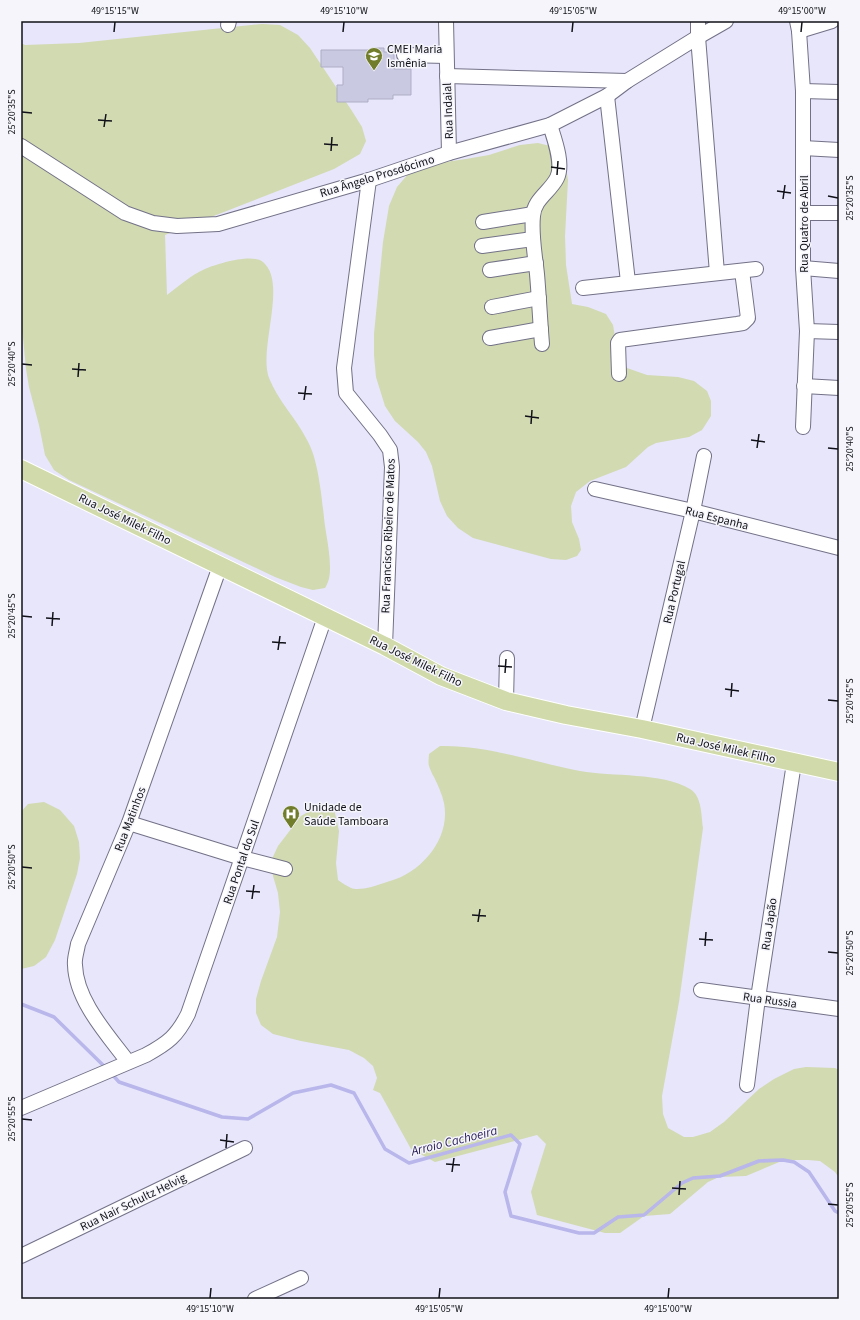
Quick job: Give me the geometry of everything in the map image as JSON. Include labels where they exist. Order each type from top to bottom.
[{"type":"main road","name":"Rua José Milek Filho","points":[[21,469],[385,646],[441,676],[506,701],[566,715],[642,728],[794,763],[838,768]]},
{"type":"street","name":"Rua Indaial","points":[[446,21],[449,153]]},
{"type":"street","points":[[698,21],[698,37],[717,273]]},
{"type":"street","name":"Rua Ângelo Prosdócimo","points":[[21,146],[124,213],[153,223],[177,226],[218,224],[369,180],[449,153],[550,125],[606,96],[627,81],[726,21]]},
{"type":"street","points":[[798,26],[832,21]]},
{"type":"street","name":"Rua Quatro de Abril","points":[[798,26],[803,91],[803,268],[807,331],[803,427]]},
{"type":"street","points":[[404,55],[446,56]]},
{"type":"street","points":[[447,76],[627,81]]},
{"type":"street","points":[[803,91],[839,92]]},
{"type":"street","points":[[606,96],[628,282]]},
{"type":"street","points":[[542,344],[533,239],[533,214],[537,202],[558,177],[560,164],[550,125]]},
{"type":"street","points":[[803,148],[839,150]]},
{"type":"street","name":"Rua Francisco Ribeiro de Matos","points":[[369,180],[344,368],[346,393],[380,435],[390,450],[392,467],[385,646]]},
{"type":"street","points":[[803,213],[839,213]]},
{"type":"street","points":[[483,222],[533,214]]},
{"type":"street","points":[[482,246],[533,239]]},
{"type":"street","points":[[490,270],[536,263]]},
{"type":"street","points":[[803,268],[839,270]]},
{"type":"street","points":[[583,288],[749,270],[747,321],[737,324],[620,340],[618,343],[619,374]]},
{"type":"street","points":[[492,307],[539,298]]},
{"type":"street","points":[[490,338],[541,329]]},
{"type":"street","points":[[807,331],[839,332]]},
{"type":"street","points":[[804,386],[839,388]]},
{"type":"street","name":"Rua Portugal","points":[[642,728],[704,456]]},
{"type":"street","name":"Rua Espanha","points":[[595,489],[839,548]]},
{"type":"street","name":"Rua Matinhos","points":[[128,1062],[90,1011],[78,985],[74,965],[78,944],[129,823],[220,566]]},
{"type":"street","name":"Rua Pontal do Sul","points":[[21,1108],[159,1048],[172,1039],[182,1026],[188,1014],[325,617]]},
{"type":"street","points":[[506,701],[507,658]]},
{"type":"street","name":"Rua Japão","points":[[747,1085],[758,998],[794,763]]},
{"type":"street","points":[[129,823],[242,858],[285,869]]},
{"type":"street","name":"Rua Russia","points":[[701,990],[839,1009]]},
{"type":"street","name":"Rua Nair Schultz Helvig","points":[[21,1256],[244,1148]]},
{"type":"street","points":[[255,1299],[300,1278]]},
{"type":"green space","points":[[262,24],[280,25],[298,35],[310,48],[362,127],[366,141],[360,154],[334,169],[165,235],[167,295],[200,271],[234,260],[258,260],[263,262],[270,272],[273,285],[273,300],[267,350],[269,378],[277,394],[303,432],[311,448],[317,470],[329,552],[330,573],[328,581],[325,588],[313,590],[275,577],[69,480],[54,470],[45,455],[29,387],[21,325],[21,43],[25,45],[79,43]]},
{"type":"green space","points":[[538,143],[554,147],[565,162],[568,180],[565,236],[566,265],[572,304],[588,307],[606,314],[613,325],[618,354],[627,368],[647,375],[678,377],[694,381],[707,391],[711,401],[711,416],[702,430],[689,437],[656,443],[648,447],[626,467],[590,481],[576,492],[571,506],[572,522],[579,539],[581,550],[577,556],[566,560],[551,559],[473,538],[458,528],[447,516],[440,501],[432,466],[426,452],[418,442],[395,421],[385,406],[376,377],[374,355],[374,334],[383,242],[389,206],[397,187],[409,173],[438,163],[489,155],[520,145]]},
{"type":"green space","points":[[440,746],[458,746],[493,751],[593,773],[651,777],[678,784],[694,792],[699,801],[703,828],[679,1002],[662,1096],[663,1114],[668,1128],[684,1137],[693,1137],[710,1132],[724,1122],[759,1089],[774,1079],[794,1069],[806,1067],[835,1068],[839,1070],[839,1178],[835,1172],[820,1161],[784,1160],[746,1176],[719,1177],[708,1182],[670,1214],[644,1216],[620,1233],[605,1233],[537,1215],[531,1192],[546,1144],[537,1135],[435,1162],[411,1149],[380,1093],[373,1090],[377,1078],[373,1066],[364,1058],[349,1050],[273,1034],[261,1025],[256,1013],[256,999],[277,937],[280,912],[278,893],[273,876],[271,861],[278,846],[301,816],[320,805],[334,809],[339,831],[336,863],[338,880],[351,888],[360,889],[381,884],[413,870],[432,852],[443,829],[445,816],[444,803],[429,766],[429,754]]},
{"type":"green space","points":[[44,802],[60,810],[74,826],[79,842],[80,858],[77,874],[55,940],[46,957],[34,966],[21,969],[21,812],[28,804]]},
{"type":"building","points":[[372,48],[384,48],[384,52],[394,52],[394,69],[411,69],[411,95],[393,95],[393,99],[368,99],[368,102],[337,102],[337,85],[343,85],[343,67],[321,67],[321,50],[372,50]]},
{"type":"waterway","name":"Arroio Cachoeira","points":[[21,1004],[54,1017],[107,1069]]},
{"type":"waterway","name":"Arroio Cachoeira","points":[[111,1073],[119,1082],[222,1117],[248,1119],[293,1093],[331,1085],[354,1093],[385,1149],[409,1163],[511,1135],[520,1144],[505,1192],[511,1216],[579,1233],[594,1233],[618,1217],[644,1215],[682,1183],[693,1178],[720,1176],[759,1161],[783,1160],[794,1162],[809,1172],[835,1211],[839,1213]]},
{"type":"place","name":"CMEI Maria Ismênia","points":[[374,71]]},
{"type":"place","name":"Unidade de Saúde Tamboara","points":[[291,829]]}]
